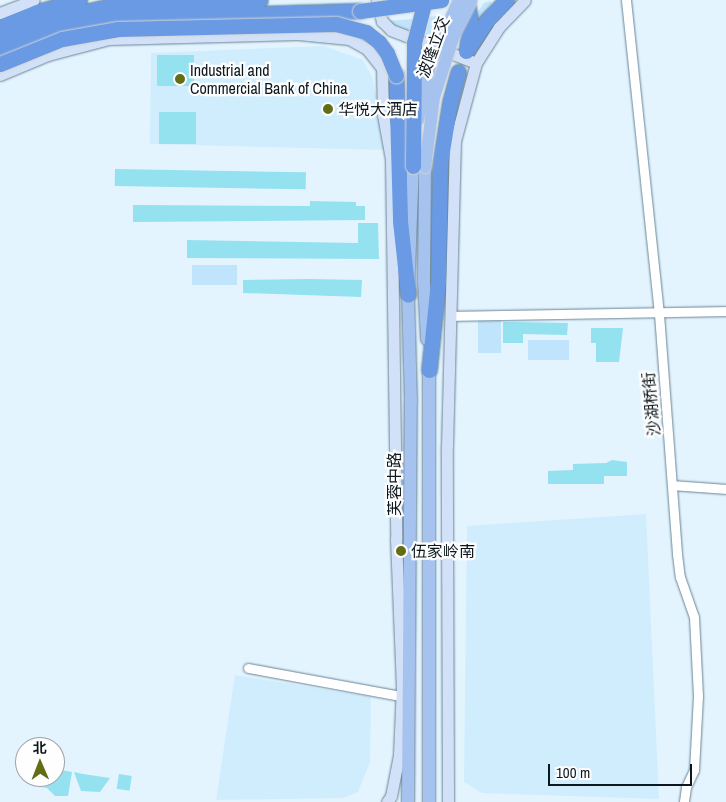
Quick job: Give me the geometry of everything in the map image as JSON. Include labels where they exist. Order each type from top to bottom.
[{"type":"highway","points":[[0,38],[32,31],[77,13],[99,0]]},
{"type":"highway","points":[[0,28],[37,12],[77,13],[141,3],[260,0]]},
{"type":"highway","points":[[419,166],[414,43],[425,0]]},
{"type":"highway","name":"波隆立交","points":[[77,13],[118,18],[360,11],[441,0]]},
{"type":"highway","points":[[467,0],[470,20],[471,57]]},
{"type":"highway","points":[[471,57],[487,20],[506,0]]},
{"type":"highway","points":[[77,13],[118,28]]},
{"type":"highway","points":[[1,63],[62,39],[118,28],[336,24],[366,32],[387,53],[396,75],[400,221],[408,295]]},
{"type":"highway","points":[[0,28],[32,31]]},
{"type":"highway","points":[[1,63],[32,31]]},
{"type":"highway","points":[[429,370],[438,281],[440,163],[446,118],[458,72]]},
{"type":"main road","name":"波隆立交","points":[[419,166],[424,89],[440,39],[459,0]]},
{"type":"main road","name":"波隆立交","points":[[419,166],[434,96],[455,32],[471,0]]},
{"type":"main road","points":[[391,159],[400,221]]},
{"type":"main road","name":"芙蓉中路","points":[[408,802],[411,419],[408,295],[419,166]]},
{"type":"main road","points":[[419,166],[429,370],[429,802]]},
{"type":"street","points":[[0,13],[34,0]]},
{"type":"street","points":[[377,0],[386,26]]},
{"type":"street","points":[[448,802],[450,316],[455,140],[471,57],[525,0]]},
{"type":"street","name":"沙湖桥街","points":[[626,0],[659,314],[680,577],[694,617],[698,696],[694,770],[686,787],[684,802]]},
{"type":"street","points":[[367,49],[386,26]]},
{"type":"street","points":[[386,26],[471,57]]},
{"type":"street","points":[[1,63],[48,55],[109,39],[321,34],[349,39],[367,49],[382,68],[383,115],[391,159],[396,539],[401,696],[399,755],[389,799]]},
{"type":"street","points":[[450,316],[659,314],[726,311]]},
{"type":"street","points":[[672,485],[726,489]]},
{"type":"street","points":[[248,668],[401,696]]},
{"type":"shaded area","points":[[490,1],[492,3],[480,19],[475,16],[484,3]]},
{"type":"shaded area","points":[[448,14],[435,45],[424,41],[430,17]]},
{"type":"shaded area","points":[[414,19],[411,37],[386,21]]},
{"type":"shaded area","points":[[324,46],[363,60],[373,79],[386,150],[150,144],[151,53]]},
{"type":"shaded area","points":[[192,265],[237,265],[237,285],[192,285]]},
{"type":"shaded area","points":[[478,319],[501,319],[501,353],[478,353]]},
{"type":"shaded area","points":[[528,340],[569,340],[569,360],[528,360]]},
{"type":"shaded area","points":[[646,514],[659,799],[482,793],[464,782],[467,526]]},
{"type":"shaded area","points":[[235,675],[371,697],[370,762],[358,792],[343,798],[216,800]]},
{"type":"building","points":[[157,55],[194,55],[194,86],[157,86]]},
{"type":"building","points":[[159,112],[196,112],[196,144],[159,144]]},
{"type":"building","points":[[115,169],[306,172],[306,189],[115,186]]},
{"type":"building","points":[[310,201],[356,202],[356,206],[365,206],[365,220],[133,222],[133,205],[310,206]]},
{"type":"building","points":[[358,223],[378,223],[379,259],[187,258],[187,240],[358,243]]},
{"type":"building","points":[[243,280],[362,280],[361,297],[243,293]]},
{"type":"building","points":[[503,322],[568,323],[567,335],[523,334],[523,343],[503,343]]},
{"type":"building","points":[[591,328],[623,328],[619,362],[596,362],[596,343],[591,343]]},
{"type":"building","points":[[612,460],[627,462],[627,476],[604,476],[604,484],[548,484],[548,471],[573,470],[573,464],[606,463]]},
{"type":"building","points":[[65,771],[72,772],[68,796],[55,796],[47,788],[40,787],[65,787]]},
{"type":"building","points":[[74,772],[110,778],[100,792],[81,791]]},
{"type":"building","points":[[119,774],[132,776],[129,791],[117,789]]},
{"type":"place","name":"Industrial and Commercial Bank of China","points":[[180,79]]},
{"type":"place","name":"华悦大酒店","points":[[328,109]]},
{"type":"place","name":"伍家岭南","points":[[401,551]]}]
